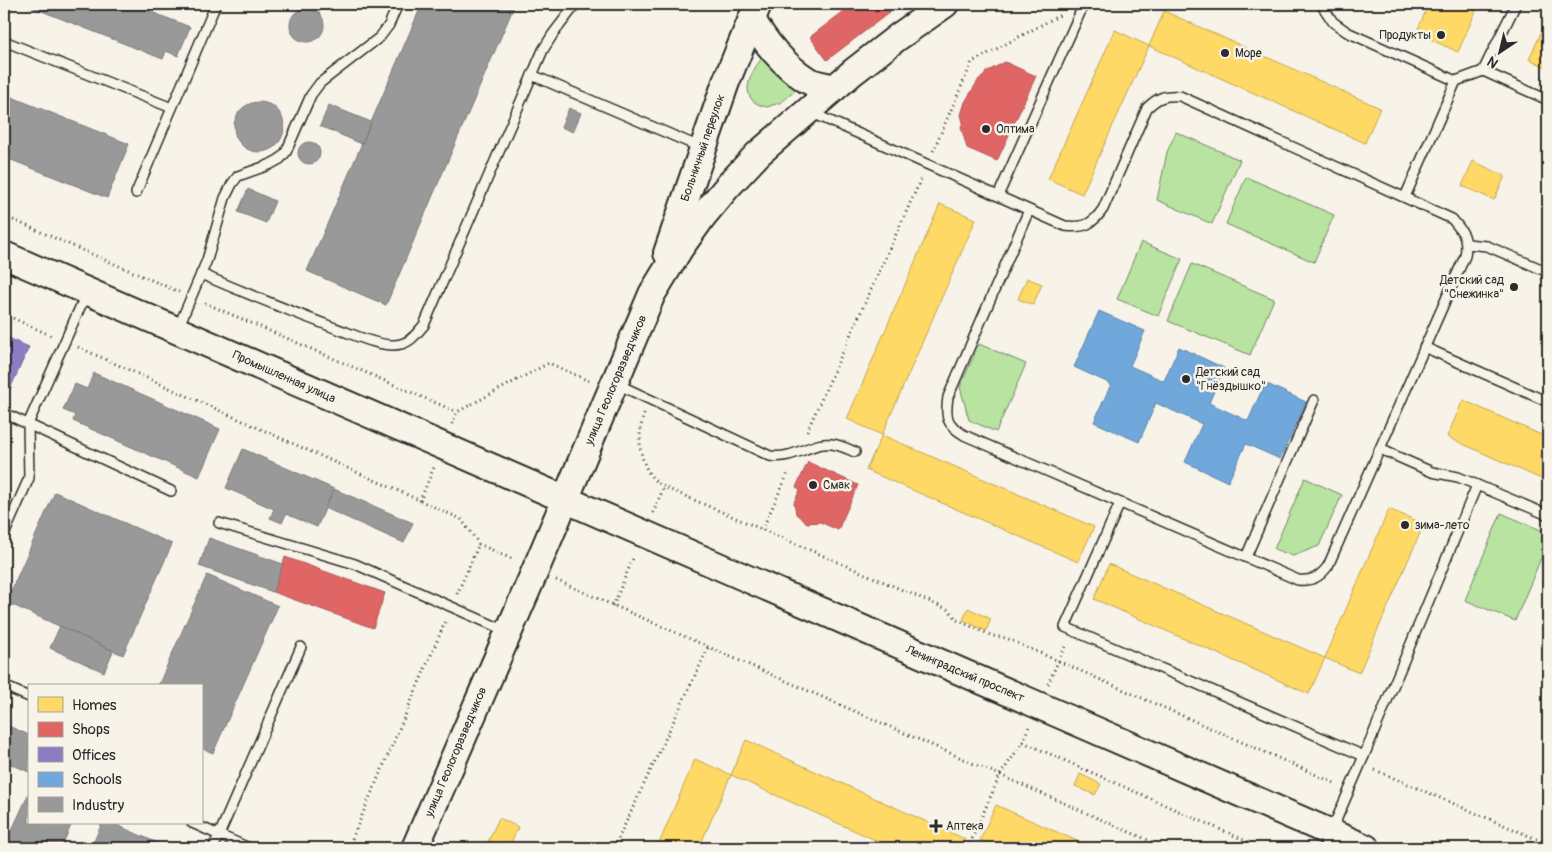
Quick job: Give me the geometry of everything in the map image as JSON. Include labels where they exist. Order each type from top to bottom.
[{"type":"main road","name":"улица Геологоразведчиков","points":[[415,848],[652,294],[680,248],[728,186],[758,154],[834,88],[898,37],[945,4]]},
{"type":"main road","points":[[755,11],[761,35],[799,73],[819,85],[834,88]]},
{"type":"main road","name":"Больничный переулок","points":[[652,294],[726,82],[755,11]]},
{"type":"main road","name":"Промышленная улица","points":[[4,255],[564,500]]},
{"type":"main road","name":"Ленинградский проспект","points":[[564,500],[1038,706],[1328,841],[1366,848]]},
{"type":"lane","points":[[136,193],[216,4]]},
{"type":"lane","points":[[177,331],[207,260],[225,198],[232,184],[238,176],[280,159],[286,152],[311,95],[320,83],[380,37],[389,25],[398,4]]},
{"type":"lane","points":[[201,274],[273,305],[386,345],[402,344],[414,337],[424,325],[543,50],[576,4]]},
{"type":"lane","points":[[998,196],[1084,4]]},
{"type":"lane","points":[[1320,4],[1333,22],[1348,32],[1456,81],[1483,71],[1516,4]]},
{"type":"lane","points":[[4,41],[172,108]]},
{"type":"lane","points":[[1483,71],[1548,100]]},
{"type":"lane","points":[[532,75],[703,149]]},
{"type":"lane","points":[[1405,197],[1456,81]]},
{"type":"lane","points":[[806,111],[928,164],[1065,226],[1080,228],[1096,220],[1103,209],[1147,108],[1156,100],[1167,95],[1180,96],[1452,219],[1463,231],[1467,244],[1465,256],[1328,566],[1321,575],[1310,581],[1298,580],[964,435],[952,427],[946,413],[948,397],[1029,210]]},
{"type":"lane","points":[[1467,244],[1487,246],[1548,272]]},
{"type":"lane","points":[[4,536],[29,478],[28,424],[87,292]]},
{"type":"lane","points":[[1424,347],[1548,402]]},
{"type":"lane","points":[[614,383],[770,456],[779,458],[823,444],[832,444],[855,452]]},
{"type":"lane","points":[[1246,557],[1314,400]]},
{"type":"lane","points":[[4,413],[171,491]]},
{"type":"lane","points":[[1380,449],[1432,472],[1458,477],[1548,515]]},
{"type":"lane","points":[[1328,841],[1478,485]]},
{"type":"lane","points":[[1120,503],[1065,627],[1364,756]]},
{"type":"lane","points":[[219,522],[355,564],[509,632]]},
{"type":"lane","points":[[213,848],[300,647]]},
{"type":"lane","points":[[4,686],[28,697]]},
{"type":"lane","points":[[194,824],[249,848]]},
{"type":"path","points":[[762,530],[928,164],[972,62],[1068,11]]},
{"type":"path","points":[[4,216],[457,412]]},
{"type":"path","points":[[4,314],[461,519],[479,544],[348,848]]},
{"type":"path","points":[[420,501],[457,412],[549,363]]},
{"type":"path","points":[[647,407],[642,421],[640,439],[642,458],[650,475],[664,487],[949,610],[957,620],[994,636],[1006,638],[1338,784],[1375,769],[1548,844]]},
{"type":"path","points":[[613,606],[1166,848]]},
{"type":"path","points":[[968,848],[1000,775],[1023,742],[1072,630]]},
{"type":"path","points":[[614,848],[708,648]]},
{"type":"path","points":[[1023,742],[1262,848]]},
{"type":"green space","points":[[765,55],[798,88],[782,102],[767,107],[757,104],[751,99],[748,92],[748,85],[754,69]]},
{"type":"green space","points":[[1176,132],[1240,160],[1212,224],[1157,200],[1167,152]]},
{"type":"green space","points":[[1246,177],[1334,215],[1314,262],[1226,224]]},
{"type":"green space","points":[[1141,242],[1182,259],[1158,316],[1117,299]]},
{"type":"green space","points":[[1192,264],[1274,299],[1250,355],[1168,321]]},
{"type":"green space","points":[[979,344],[1026,364],[996,432],[969,420],[960,387]]},
{"type":"green space","points":[[1305,478],[1342,495],[1319,546],[1293,556],[1274,549]]},
{"type":"green space","points":[[1501,513],[1548,533],[1548,541],[1515,621],[1465,600]]},
{"type":"building: Homes","points":[[1429,4],[1479,4],[1458,52],[1416,33]]},
{"type":"building: Homes","points":[[1164,11],[1380,108],[1365,143],[1149,46]]},
{"type":"building: Homes","points":[[1546,22],[1548,23],[1548,68],[1529,59]]},
{"type":"building: Homes","points":[[1115,30],[1149,46],[1082,194],[1048,179]]},
{"type":"building: Homes","points":[[1473,161],[1505,176],[1494,200],[1462,186]]},
{"type":"building: Homes","points":[[940,204],[976,219],[882,435],[847,419]]},
{"type":"building: Homes","points":[[1027,278],[1042,284],[1033,305],[1018,299]]},
{"type":"building: Homes","points":[[1463,400],[1548,438],[1548,482],[1447,437]]},
{"type":"building: Homes","points":[[882,435],[1094,527],[1078,562],[866,470]]},
{"type":"building: Homes","points":[[1389,509],[1424,524],[1359,673],[1325,658]]},
{"type":"building: Homes","points":[[1109,564],[1325,658],[1309,694],[1094,599]]},
{"type":"building: Homes","points":[[968,608],[991,619],[986,631],[963,620]]},
{"type":"building: Homes","points":[[746,740],[965,839],[960,848],[893,848],[731,775]]},
{"type":"building: Homes","points":[[695,759],[731,775],[699,848],[657,848]]},
{"type":"building: Homes","points":[[1080,774],[1101,784],[1095,795],[1075,786]]},
{"type":"building: Homes","points":[[996,805],[1093,848],[1000,848],[980,840]]},
{"type":"building: Homes","points":[[499,818],[518,827],[509,848],[485,848]]},
{"type":"building: Shops","points":[[853,4],[883,4],[890,12],[827,60],[810,37]]},
{"type":"building: Shops","points":[[883,4],[898,4],[889,11]]},
{"type":"building: Shops","points":[[1005,62],[1036,76],[997,161],[967,148],[961,127],[963,122],[961,115],[965,102],[979,79],[986,72]]},
{"type":"building: Shops","points":[[808,462],[858,485],[838,530],[820,522],[807,523],[796,514],[794,502],[800,490],[796,487]]},
{"type":"building: Shops","points":[[285,557],[385,593],[373,628],[273,592]]},
{"type":"building: Offices","points":[[4,336],[29,347],[10,389],[4,386]]},
{"type":"building: Schools","points":[[1099,311],[1145,331],[1130,366],[1164,381],[1179,347],[1224,368],[1209,403],[1248,421],[1265,383],[1306,402],[1280,459],[1246,444],[1228,482],[1185,462],[1202,424],[1156,403],[1139,442],[1094,422],[1111,384],[1074,367]]},
{"type":"building: Industry","points":[[24,4],[131,4],[190,27],[178,56],[166,51],[163,59]]},
{"type":"building: Industry","points":[[422,4],[515,4],[386,305],[307,271]]},
{"type":"building: Industry","points":[[307,8],[314,9],[319,13],[323,18],[323,32],[319,37],[314,41],[307,42],[300,41],[295,37],[291,32],[290,25],[291,18],[295,13],[300,9]]},
{"type":"building: Industry","points":[[4,94],[129,144],[107,198],[4,157]]},
{"type":"building: Industry","points":[[254,102],[264,102],[277,109],[284,122],[284,132],[277,145],[264,152],[254,152],[245,148],[238,141],[234,132],[234,122],[238,113],[245,106]]},
{"type":"building: Industry","points":[[329,105],[371,122],[362,144],[320,126]]},
{"type":"building: Industry","points":[[569,108],[581,113],[573,132],[561,127]]},
{"type":"building: Industry","points":[[305,142],[313,142],[320,149],[320,157],[313,164],[305,164],[298,157],[298,149]]},
{"type":"building: Industry","points":[[248,189],[275,201],[266,223],[238,212]]},
{"type":"building: Industry","points":[[94,373],[220,429],[199,477],[73,421],[75,415],[63,410],[75,384],[87,389]]},
{"type":"building: Industry","points":[[243,449],[334,489],[317,527],[286,514],[282,523],[270,518],[274,509],[226,488]]},
{"type":"building: Industry","points":[[334,489],[413,523],[404,543],[325,508]]},
{"type":"building: Industry","points":[[55,492],[172,544],[123,655],[6,602]]},
{"type":"building: Industry","points":[[209,538],[283,564],[273,592],[199,566]]},
{"type":"building: Industry","points":[[207,575],[278,606],[213,753],[202,748],[202,684],[159,684]]},
{"type":"building: Industry","points":[[60,626],[113,651],[104,672],[50,648]]},
{"type":"building: Industry","points":[[4,724],[28,735],[28,772],[4,761]]},
{"type":"building: Industry","points":[[28,795],[28,824],[72,824],[61,848],[24,848],[7,841]]},
{"type":"building: Industry","points":[[102,824],[114,824],[169,848],[91,848]]},
{"type":"place","name":"Продукты","points":[[1441,35]]},
{"type":"place","name":"Море","points":[[1225,53]]},
{"type":"place","name":"Оптима","points":[[986,129]]},
{"type":"place","name":"Детский сад \"Снежинка\"","points":[[1514,287]]},
{"type":"place","name":"Детский сад \"Гнёздышко\"","points":[[1186,379]]},
{"type":"place","name":"Смак","points":[[813,485]]},
{"type":"place","name":"зима-лето","points":[[1405,525]]},
{"type":"place","name":"Аптека","points":[[936,826]]}]
